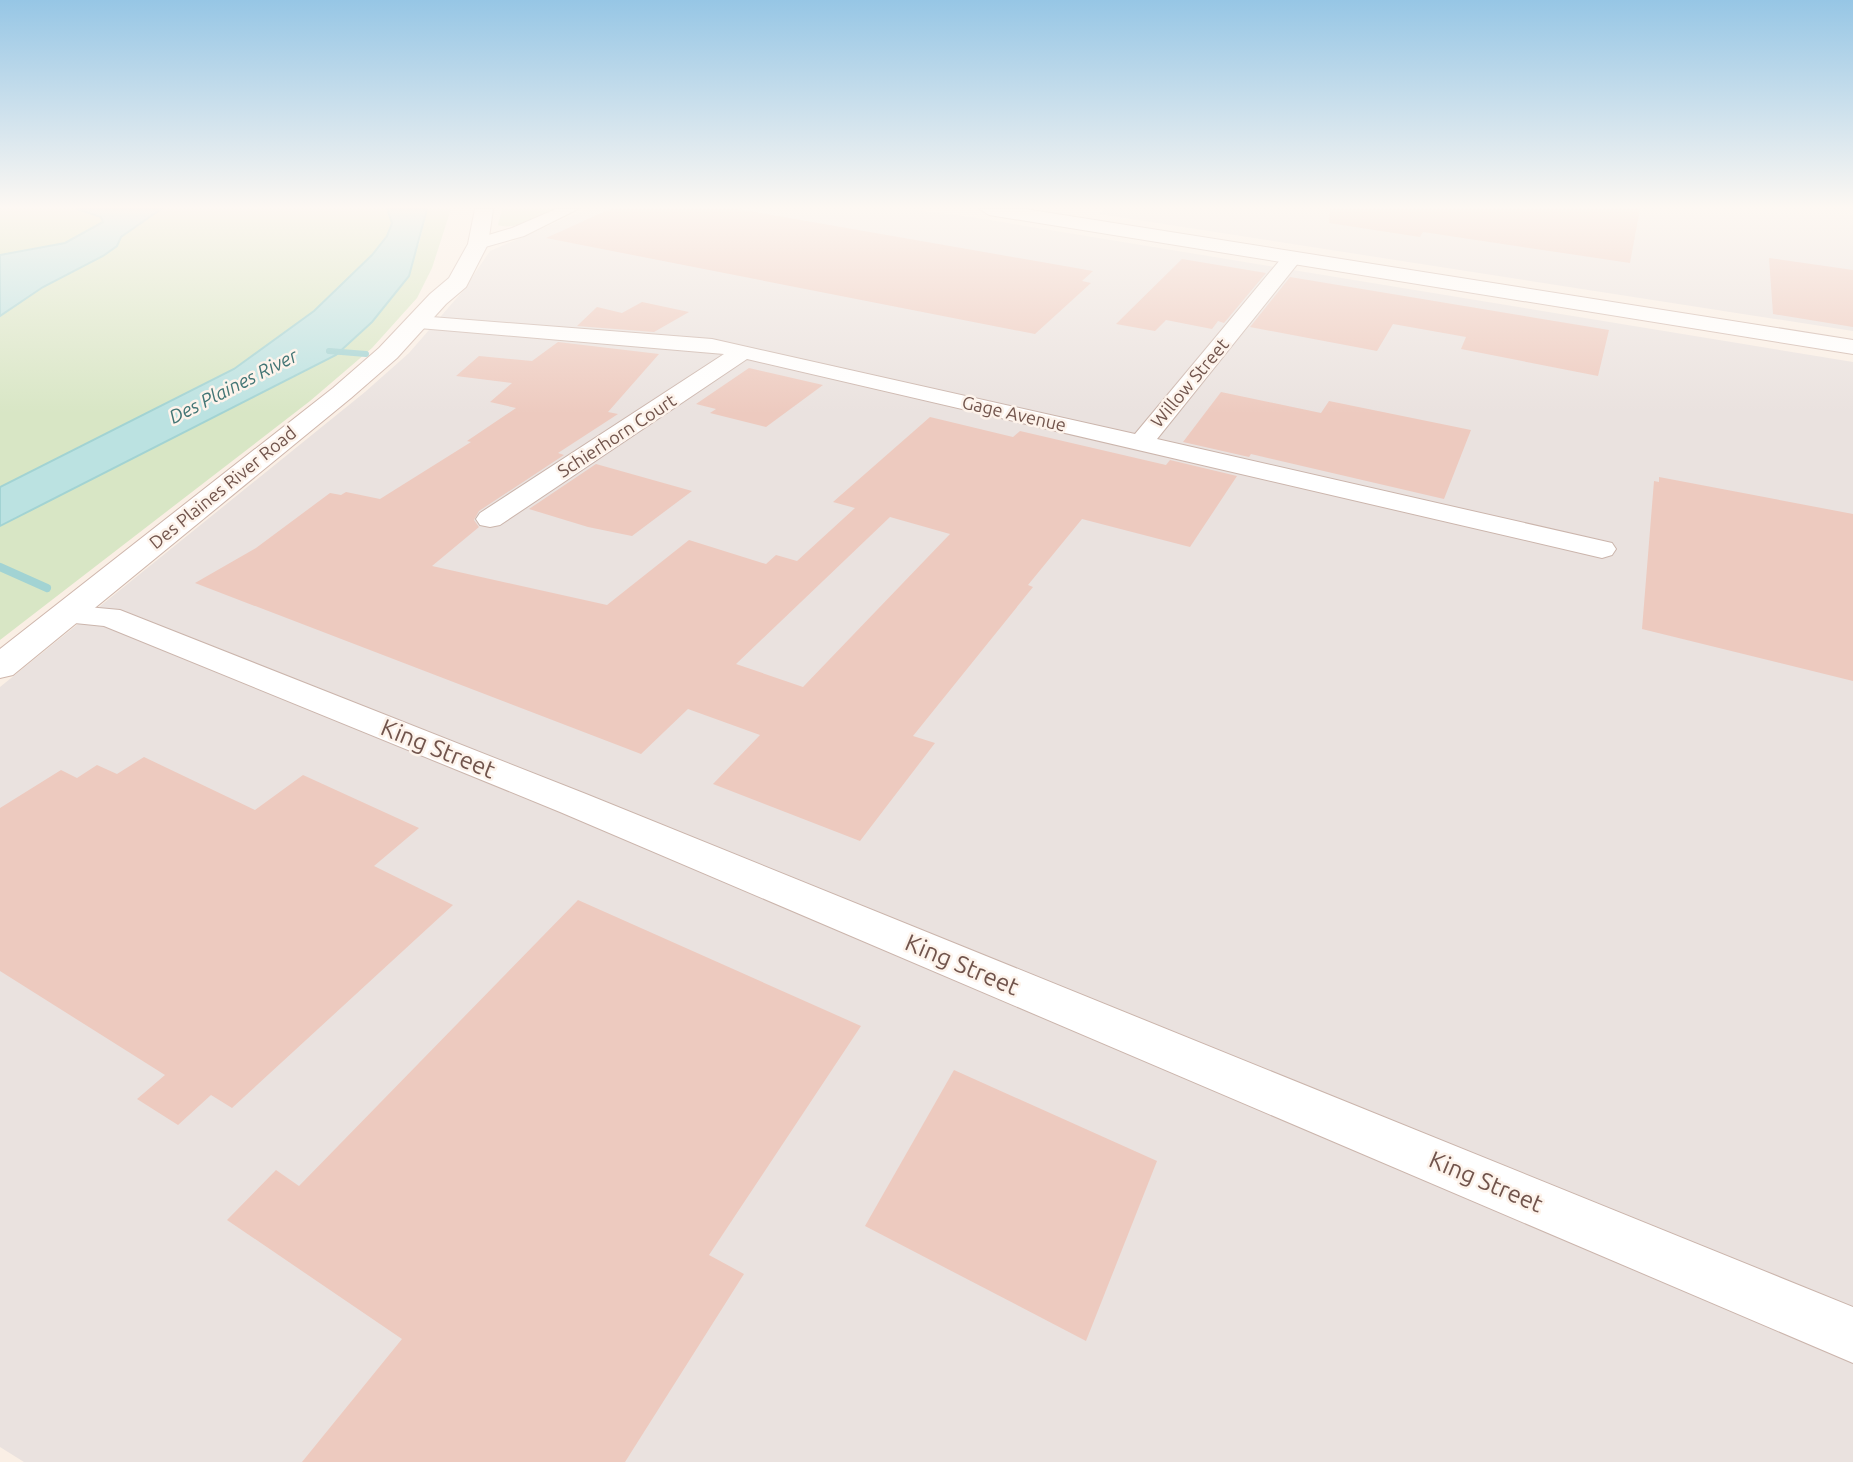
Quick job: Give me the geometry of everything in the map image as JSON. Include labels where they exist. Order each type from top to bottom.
[{"type":"main road","name":"Des Plaines River Road","points":[[438,299],[441,277]]},
{"type":"main road","name":"Des Plaines River Road","points":[[0,667],[342,393],[419,322],[461,277]]},
{"type":"main road","points":[[1413,277],[1853,347]]},
{"type":"street","name":"Willow Street","points":[[1141,443],[1276,277]]},
{"type":"street","name":"Gage Avenue","points":[[419,322],[693,343],[743,352],[1602,549]]},
{"type":"street","name":"Schierhorn Court","points":[[490,519],[743,352]]},
{"type":"street","name":"King Street","points":[[66,614],[109,617],[573,803],[1853,1335]]},
{"type":"shaded area","points":[[472,277],[1337,277],[1853,362],[1853,1462],[24,1462],[0,1447],[0,687],[365,392],[409,353]]},
{"type":"shaded area","points":[[1506,277],[1853,277],[1853,331]]},
{"type":"green space","points":[[0,277],[349,277],[314,311],[234,369],[0,487]]},
{"type":"green space","points":[[394,277],[427,277],[417,298],[372,348],[310,401],[0,640],[0,526],[336,355]]},
{"type":"water","points":[[0,277],[62,277],[43,287],[0,316]]},
{"type":"water","name":"Des Plaines River","points":[[349,277],[408,277],[372,322],[336,355],[0,526],[0,487],[234,369],[314,311]]},
{"type":"building","points":[[746,277],[1086,277],[1082,281],[1091,283],[1035,334]]},
{"type":"building","points":[[1163,277],[1262,277],[1224,323],[1218,321],[1212,329],[1166,320],[1155,331],[1116,324]]},
{"type":"building","points":[[1291,277],[1609,330],[1598,376],[1461,349],[1466,337],[1393,324],[1377,351],[1250,327]]},
{"type":"building","points":[[1770,277],[1853,277],[1853,327],[1773,314]]},
{"type":"building","points":[[642,302],[689,312],[654,332],[577,326],[597,307],[622,313]]},
{"type":"building","points":[[558,342],[659,354],[608,412],[618,414],[558,453],[564,455],[479,511],[474,520],[479,527],[432,566],[607,605],[689,540],[766,564],[776,555],[797,561],[855,508],[833,502],[930,417],[1013,437],[1020,431],[1166,465],[1170,460],[1237,476],[1190,547],[1082,519],[1028,585],[1033,587],[913,736],[935,743],[860,841],[713,784],[760,735],[688,709],[641,754],[195,583],[256,548],[330,493],[341,495],[346,492],[380,499],[471,442],[467,441],[516,408],[490,402],[512,383],[456,376],[479,356],[532,361]],"holes":[[[890,517],[950,534],[803,687],[736,664]]]},
{"type":"building","points":[[749,368],[823,385],[766,427],[710,413],[716,409],[696,404]]},
{"type":"building","points":[[1221,392],[1321,413],[1329,401],[1471,430],[1444,499],[1251,454],[1249,457],[1183,442]]},
{"type":"building","points":[[596,464],[692,491],[632,536],[588,527],[529,509]]},
{"type":"building","points":[[1659,477],[1853,514],[1853,681],[1642,629],[1654,481],[1659,482]]},
{"type":"building","points":[[144,757],[255,810],[303,775],[419,828],[374,866],[453,905],[232,1108],[211,1095],[178,1125],[137,1099],[165,1075],[0,971],[0,808],[61,770],[77,778],[97,765],[117,774]]},
{"type":"building","points":[[578,900],[861,1026],[709,1255],[744,1274],[625,1462],[302,1462],[402,1339],[227,1220],[276,1170],[299,1186]]},
{"type":"building","points":[[954,1070],[1157,1161],[1086,1341],[865,1226]]},
{"type":"waterway","points":[[337,352],[329,351],[366,354]]},
{"type":"waterway","points":[[0,567],[47,588]]}]
